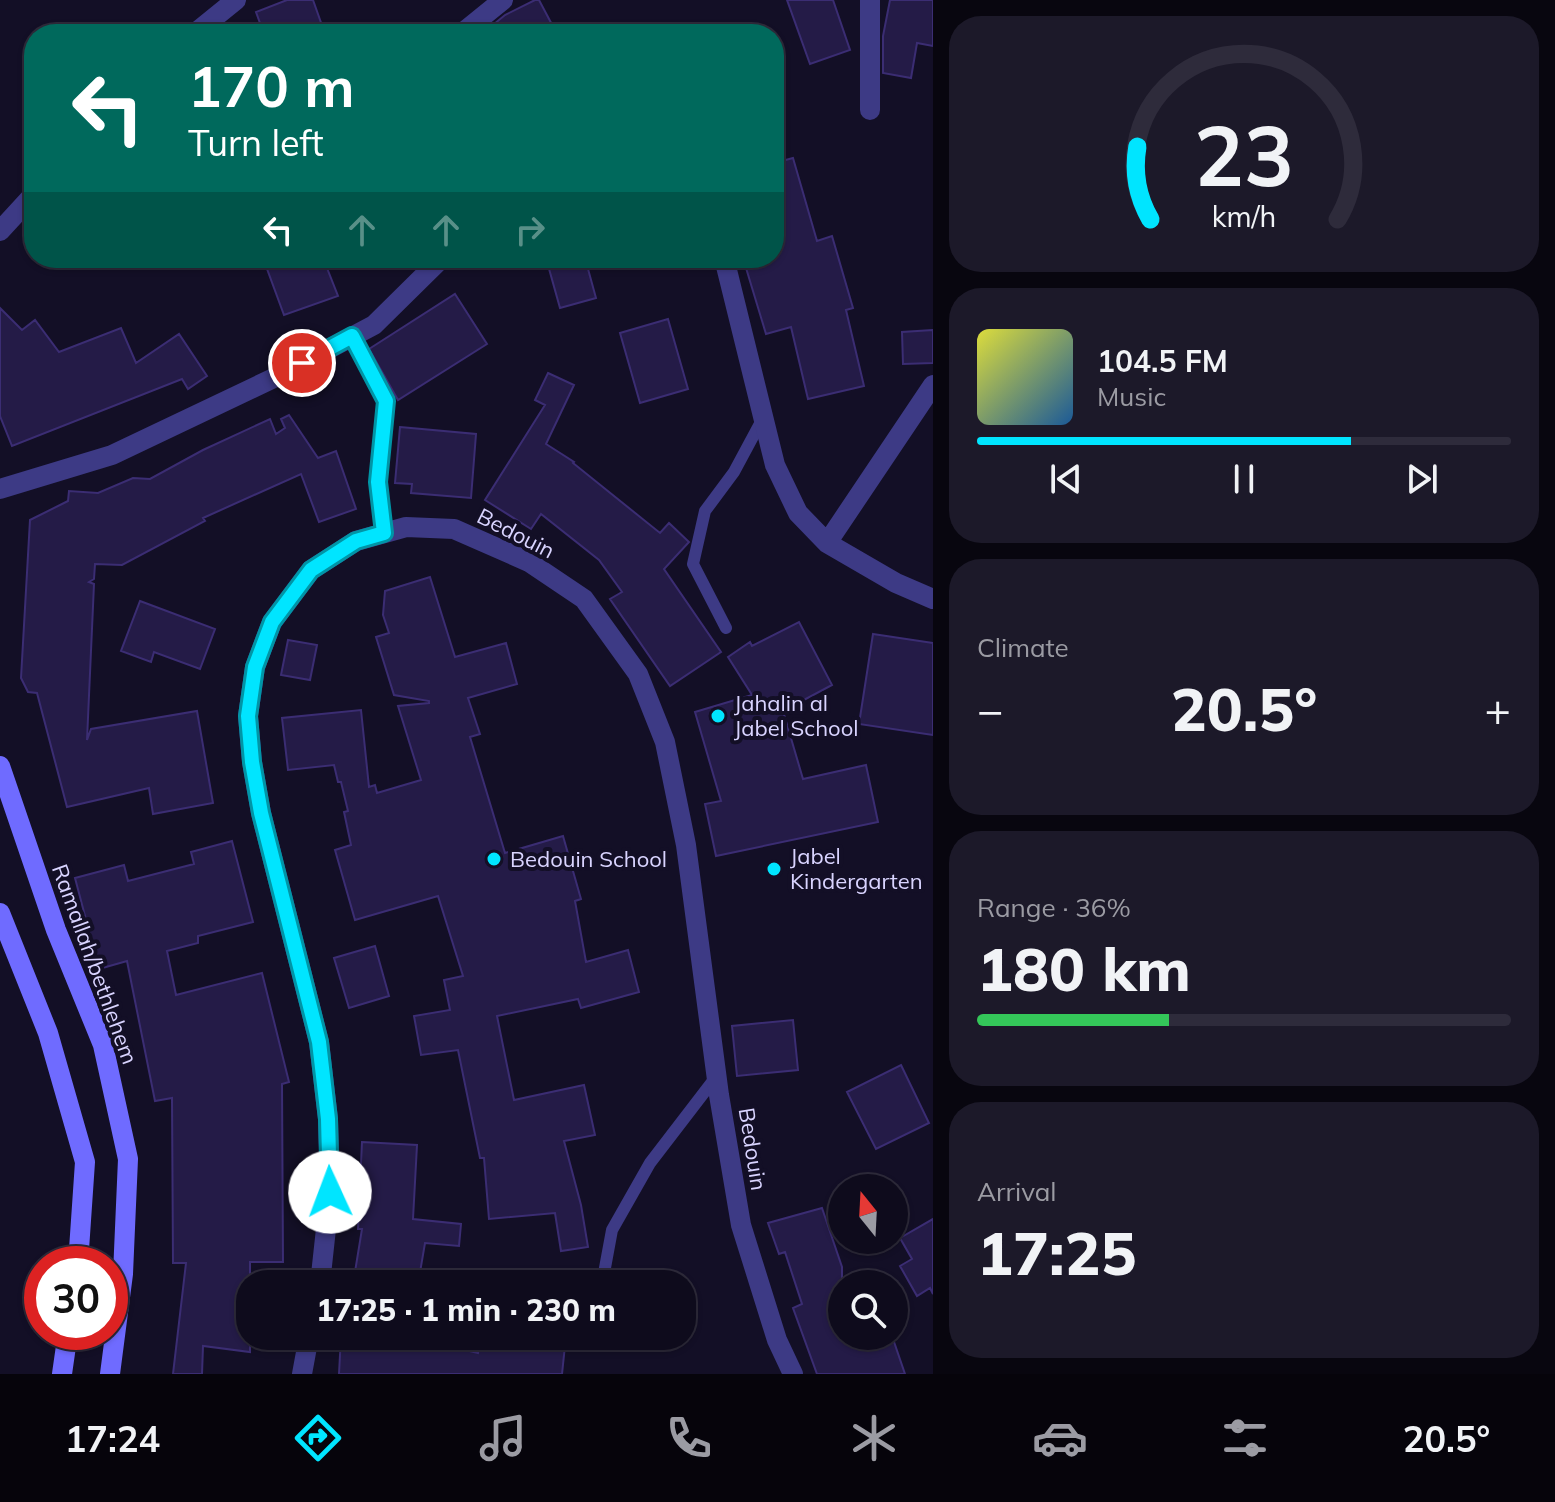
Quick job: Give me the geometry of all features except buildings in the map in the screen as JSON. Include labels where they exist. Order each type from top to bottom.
[{"type":"main road","name":"Ramallah/bethlehem","points":[[0,766],[56,930],[103,1045],[128,1159],[123,1274],[110,1374]]},
{"type":"main road","points":[[0,913],[48,1033],[85,1162],[79,1246]]},
{"type":"main road","points":[[62,1374],[65,1350]]},
{"type":"street","points":[[206,24],[236,0]]},
{"type":"street","points":[[473,24],[503,0]]},
{"type":"street","points":[[870,0],[870,110]]},
{"type":"street","points":[[0,231],[24,205]]},
{"type":"street","points":[[0,489],[112,455],[250,390],[374,325],[432,268]]},
{"type":"street","points":[[727,268],[775,465],[798,513],[827,543],[896,583],[933,599]]},
{"type":"street","points":[[827,543],[933,385]]},
{"type":"street","name":"Bedouin","points":[[323,1270],[330,1192],[328,1119],[319,1042],[261,813],[252,762],[248,716],[255,667],[272,622],[311,570],[356,541],[406,527],[454,529],[529,562],[584,599],[638,674],[665,742],[686,845],[717,1076],[741,1225],[777,1340],[793,1374]]},
{"type":"street","points":[[302,1374],[306,1350]]},
{"type":"lane","points":[[352,336],[386,401],[378,482],[384,533]]},
{"type":"lane","points":[[726,628],[693,564],[705,511],[734,472],[764,416]]},
{"type":"lane","points":[[605,1270],[612,1230],[650,1163],[717,1076]]},
{"type":"place","name":"Jahalin al Jabel School","points":[[718,716]]},
{"type":"place","name":"Bedouin School","points":[[494,859]]},
{"type":"place","name":"Jabel Kindergarten","points":[[774,869]]},
{"type":"route","points":[[302,363],[352,336],[386,401],[378,482],[384,533],[356,541],[311,570],[272,622],[255,667],[248,716],[261,813],[319,1042],[328,1119],[330,1192]]}]
